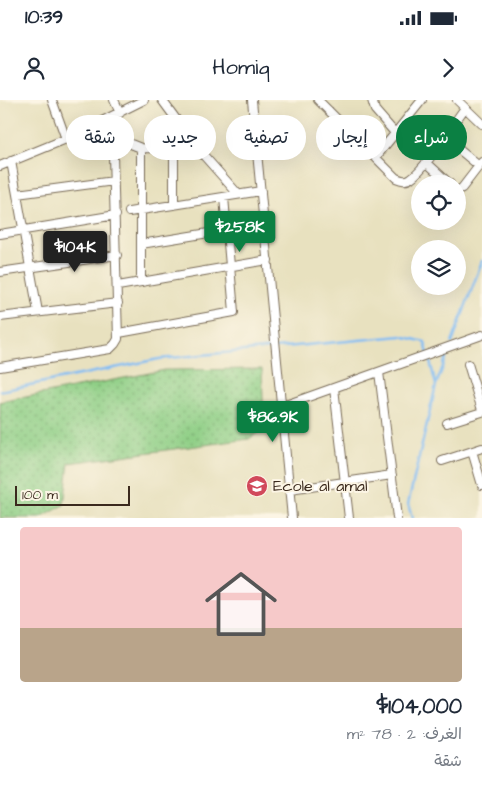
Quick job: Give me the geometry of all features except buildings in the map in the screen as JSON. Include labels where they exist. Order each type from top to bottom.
[{"type":"street","points":[[1,164],[66,139],[53,102],[62,100]]},
{"type":"street","points":[[114,100],[120,113]]},
{"type":"street","points":[[116,115],[144,100]]},
{"type":"street","points":[[162,100],[173,115]]},
{"type":"street","points":[[245,100],[253,110]]},
{"type":"street","points":[[252,100],[292,518]]},
{"type":"street","points":[[318,100],[333,115]]},
{"type":"street","points":[[372,100],[375,110],[395,133]]},
{"type":"street","points":[[386,144],[422,100]]},
{"type":"street","points":[[457,100],[482,124]]},
{"type":"street","points":[[460,115],[465,108]]},
{"type":"street","points":[[134,145],[141,148],[141,282]]},
{"type":"street","points":[[466,183],[480,164],[467,154]]},
{"type":"street","points":[[0,367],[110,348],[116,344],[119,333],[114,160]]},
{"type":"street","points":[[174,160],[174,205]]},
{"type":"street","points":[[208,160],[238,194]]},
{"type":"street","points":[[379,160],[396,178],[403,181],[410,179],[426,162],[440,175]]},
{"type":"street","points":[[11,161],[38,312]]},
{"type":"street","points":[[17,194],[114,180]]},
{"type":"street","points":[[129,212],[261,191]]},
{"type":"street","points":[[119,333],[234,312],[224,197]]},
{"type":"street","points":[[0,234],[116,215]]},
{"type":"street","points":[[141,244],[227,230]]},
{"type":"street","points":[[0,272],[117,255]]},
{"type":"street","points":[[118,286],[268,260]]},
{"type":"street","points":[[0,316],[118,303]]},
{"type":"street","points":[[280,407],[482,335]]},
{"type":"street","points":[[447,423],[482,411],[468,364]]},
{"type":"street","points":[[378,372],[397,518]]},
{"type":"street","points":[[334,388],[349,518]]},
{"type":"street","points":[[442,461],[482,448]]},
{"type":"street","points":[[472,451],[482,485]]},
{"type":"street","points":[[290,490],[392,474]]},
{"type":"green space","points":[[262,369],[264,428],[249,439],[69,463],[64,505],[41,518],[0,518],[0,402],[165,370]]},
{"type":"waterway","points":[[452,343],[482,261]]},
{"type":"waterway","points":[[0,391],[159,359],[401,336],[425,342],[436,385]]},
{"type":"waterway","points":[[412,518],[408,504],[436,385],[450,348]]},
{"type":"place","name":"Ecole al amal","points":[[257,486]]}]
